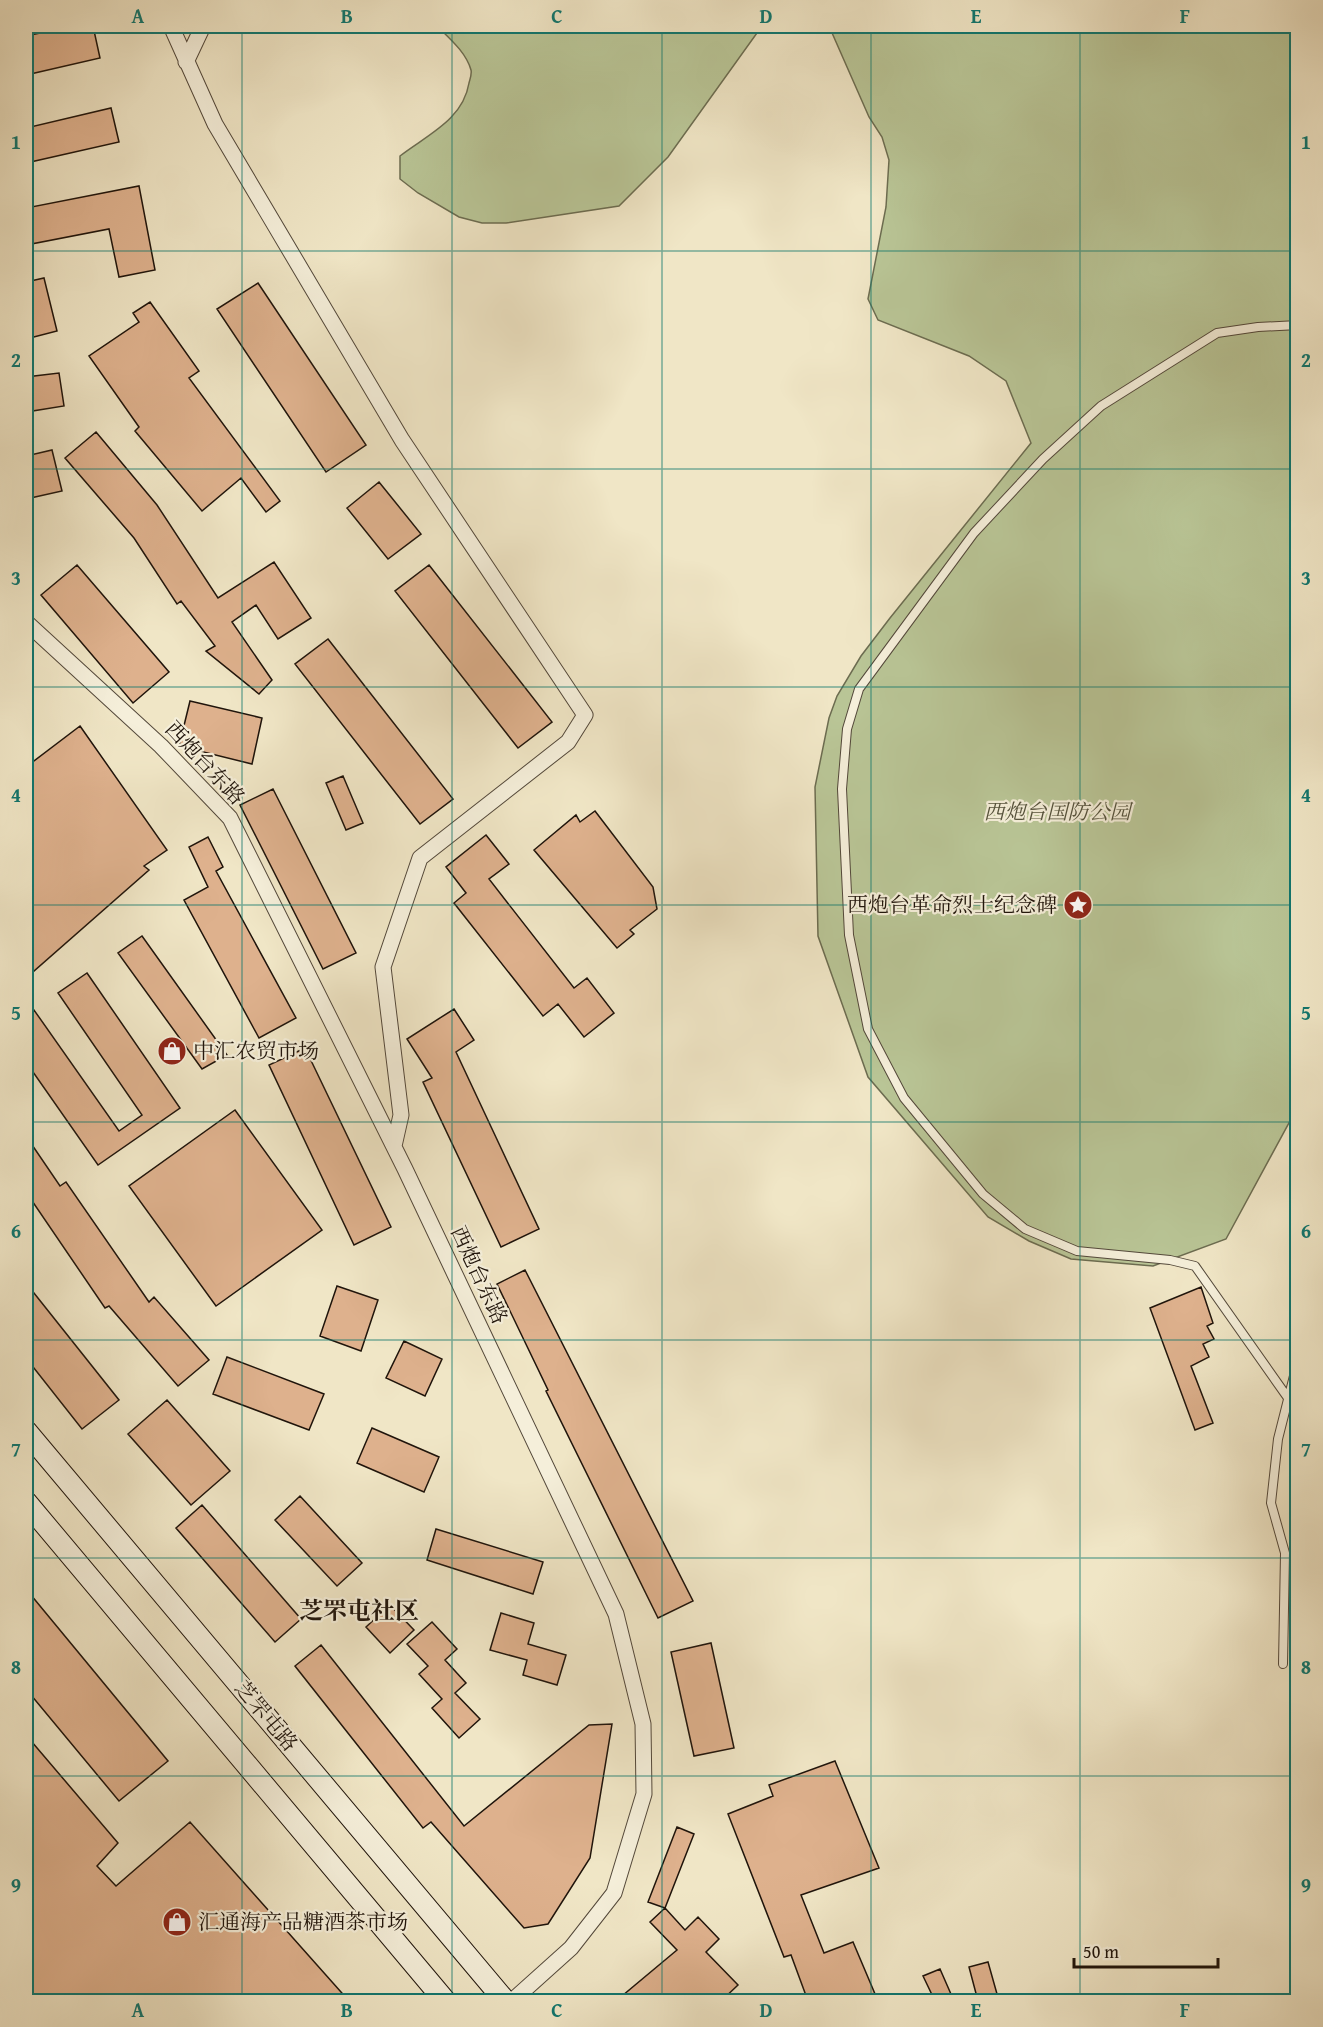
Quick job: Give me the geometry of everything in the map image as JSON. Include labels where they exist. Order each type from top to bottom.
[{"type":"main road","name":"芝罘屯路","points":[[26,1431],[506,2001]]},
{"type":"main road","points":[[26,1502],[446,2001]]},
{"type":"street","points":[[171,26],[216,124],[402,440],[585,715],[568,742],[420,858],[383,968],[401,1115],[394,1146]]},
{"type":"street","points":[[186,62],[204,26]]},
{"type":"street","name":"西炮台东路","points":[[26,622],[161,746],[230,818],[394,1146],[616,1614],[643,1724],[644,1794],[614,1893],[572,1948],[511,2001]]},
{"type":"lane","points":[[1288,1398],[1195,1266],[1160,1258],[1077,1251],[1025,1229],[983,1194],[904,1098],[868,1029],[849,935],[842,789],[847,729],[860,689],[974,533],[1043,459],[1101,406],[1217,333],[1258,327],[1298,325]]},
{"type":"lane","points":[[1283,1664],[1285,1553],[1271,1503],[1278,1439],[1298,1360]]},
{"type":"green space","points":[[437,26],[762,26],[668,157],[619,206],[506,223],[482,223],[459,217],[418,193],[400,179],[400,156],[452,117],[465,96],[471,77],[469,63],[465,57]]},
{"type":"green space","name":"西炮台国防公园","points":[[829,26],[1297,26],[1297,1108],[1226,1239],[1153,1266],[1071,1259],[1029,1241],[988,1217],[868,1077],[818,936],[815,787],[829,718],[837,696],[861,656],[890,618],[1031,443],[1006,381],[969,356],[878,320],[868,299],[886,207],[889,160],[882,137],[869,117]]},
{"type":"building","points":[[73,26],[93,26],[100,58],[26,75],[26,36]]},
{"type":"building","points":[[111,108],[119,142],[26,163],[26,128]]},
{"type":"building","points":[[139,186],[155,270],[119,277],[109,229],[26,245],[26,208]]},
{"type":"building","points":[[44,278],[57,331],[26,339],[26,282]]},
{"type":"building","points":[[258,283],[366,445],[326,472],[217,309]]},
{"type":"building","points":[[150,302],[199,371],[189,378],[280,501],[266,512],[241,478],[202,511],[135,431],[139,427],[89,356],[139,322],[133,313]]},
{"type":"building","points":[[59,373],[64,406],[26,412],[26,377]]},
{"type":"building","points":[[96,432],[157,505],[218,598],[274,562],[311,618],[278,639],[256,605],[232,622],[272,680],[259,694],[206,651],[215,646],[181,601],[177,604],[134,538],[65,458]]},
{"type":"building","points":[[52,450],[62,491],[26,499],[26,456]]},
{"type":"building","points":[[379,482],[421,534],[388,559],[347,508]]},
{"type":"building","points":[[77,565],[169,672],[133,703],[41,595]]},
{"type":"building","points":[[429,565],[552,722],[518,748],[395,591]]},
{"type":"building","points":[[328,639],[453,799],[420,824],[295,664]]},
{"type":"building","points":[[190,701],[262,718],[252,764],[179,746]]},
{"type":"building","points":[[80,726],[167,850],[144,866],[149,870],[26,978],[26,767]]},
{"type":"building","points":[[343,776],[363,823],[346,830],[326,783]]},
{"type":"building","points":[[273,789],[356,953],[323,969],[240,805]]},
{"type":"building","points":[[595,811],[653,887],[657,909],[630,930],[634,934],[617,948],[534,850],[576,815],[580,822]]},
{"type":"building","points":[[486,835],[509,864],[489,879],[574,988],[587,978],[614,1013],[584,1037],[558,1004],[543,1016],[454,903],[466,893],[446,867]]},
{"type":"building","points":[[208,837],[223,867],[216,871],[296,1018],[259,1038],[184,900],[208,887],[189,847]]},
{"type":"building","points":[[142,936],[227,1055],[202,1069],[118,953]]},
{"type":"building","points":[[87,973],[180,1108],[98,1165],[26,1062],[26,1017],[34,1010],[119,1131],[142,1115],[58,993]]},
{"type":"building","points":[[454,1009],[474,1040],[456,1052],[539,1229],[501,1247],[423,1082],[432,1078],[407,1039]]},
{"type":"building","points":[[305,1048],[391,1227],[354,1245],[269,1065]]},
{"type":"building","points":[[235,1110],[322,1230],[216,1306],[129,1186]]},
{"type":"building","points":[[26,1136],[60,1186],[66,1182],[149,1302],[154,1297],[209,1360],[178,1386],[109,1306],[105,1308],[26,1192]]},
{"type":"building","points":[[525,1270],[693,1601],[658,1618],[546,1391],[548,1390],[497,1284]]},
{"type":"building","points":[[26,1283],[119,1400],[82,1429],[26,1358]]},
{"type":"building","points":[[337,1286],[378,1300],[361,1351],[320,1336]]},
{"type":"building","points":[[1201,1287],[1213,1323],[1207,1326],[1214,1339],[1203,1344],[1209,1357],[1191,1366],[1213,1423],[1195,1430],[1150,1308]]},
{"type":"building","points":[[404,1341],[442,1359],[425,1396],[386,1378]]},
{"type":"building","points":[[227,1357],[324,1394],[309,1430],[213,1394]]},
{"type":"building","points":[[167,1400],[230,1471],[191,1505],[128,1434]]},
{"type":"building","points":[[372,1428],[439,1457],[424,1492],[357,1463]]},
{"type":"building","points":[[300,1496],[362,1563],[337,1586],[275,1520]]},
{"type":"building","points":[[202,1505],[301,1619],[275,1642],[176,1528]]},
{"type":"building","points":[[436,1529],[543,1562],[533,1594],[427,1560]]},
{"type":"building","points":[[26,1589],[168,1761],[119,1801],[26,1689]]},
{"type":"building","points":[[390,1605],[414,1630],[390,1653],[366,1627]]},
{"type":"building","points":[[501,1613],[534,1623],[528,1644],[566,1655],[557,1685],[523,1675],[527,1660],[490,1650]]},
{"type":"building","points":[[432,1622],[457,1649],[445,1660],[466,1683],[455,1693],[480,1719],[459,1738],[432,1708],[442,1699],[419,1674],[428,1666],[407,1644]]},
{"type":"building","points":[[711,1643],[734,1748],[694,1756],[671,1652]]},
{"type":"building","points":[[321,1645],[464,1826],[589,1725],[612,1724],[590,1858],[548,1924],[524,1928],[431,1822],[423,1828],[295,1666]]},
{"type":"building","name":"汇通海产品糖酒茶市场","points":[[26,1735],[118,1843],[97,1866],[116,1886],[190,1822],[349,2001],[26,2001]]},
{"type":"building","points":[[835,1761],[879,1868],[801,1895],[824,1953],[853,1942],[878,2001],[808,2001],[791,1955],[784,1957],[728,1814],[773,1796],[769,1785]]},
{"type":"building","points":[[677,1827],[694,1834],[665,1908],[648,1902]]},
{"type":"building","points":[[665,1908],[685,1930],[698,1917],[719,1939],[706,1952],[738,1985],[721,2001],[616,2001],[677,1950],[650,1922]]},
{"type":"building","points":[[988,1962],[999,2001],[978,2001],[969,1967]]},
{"type":"building","points":[[940,1969],[954,2001],[935,2001],[923,1976]]},
{"type":"place","name":"西炮台革命烈士纪念碑","points":[[1078,905]]},
{"type":"place","name":"中汇农贸市场","points":[[172,1051]]},
{"type":"place","name":"汇通海产品糖酒茶市场","points":[[177,1922]]},
{"type":"district","name":"芝罘屯社区","points":[[359,1611]]}]
